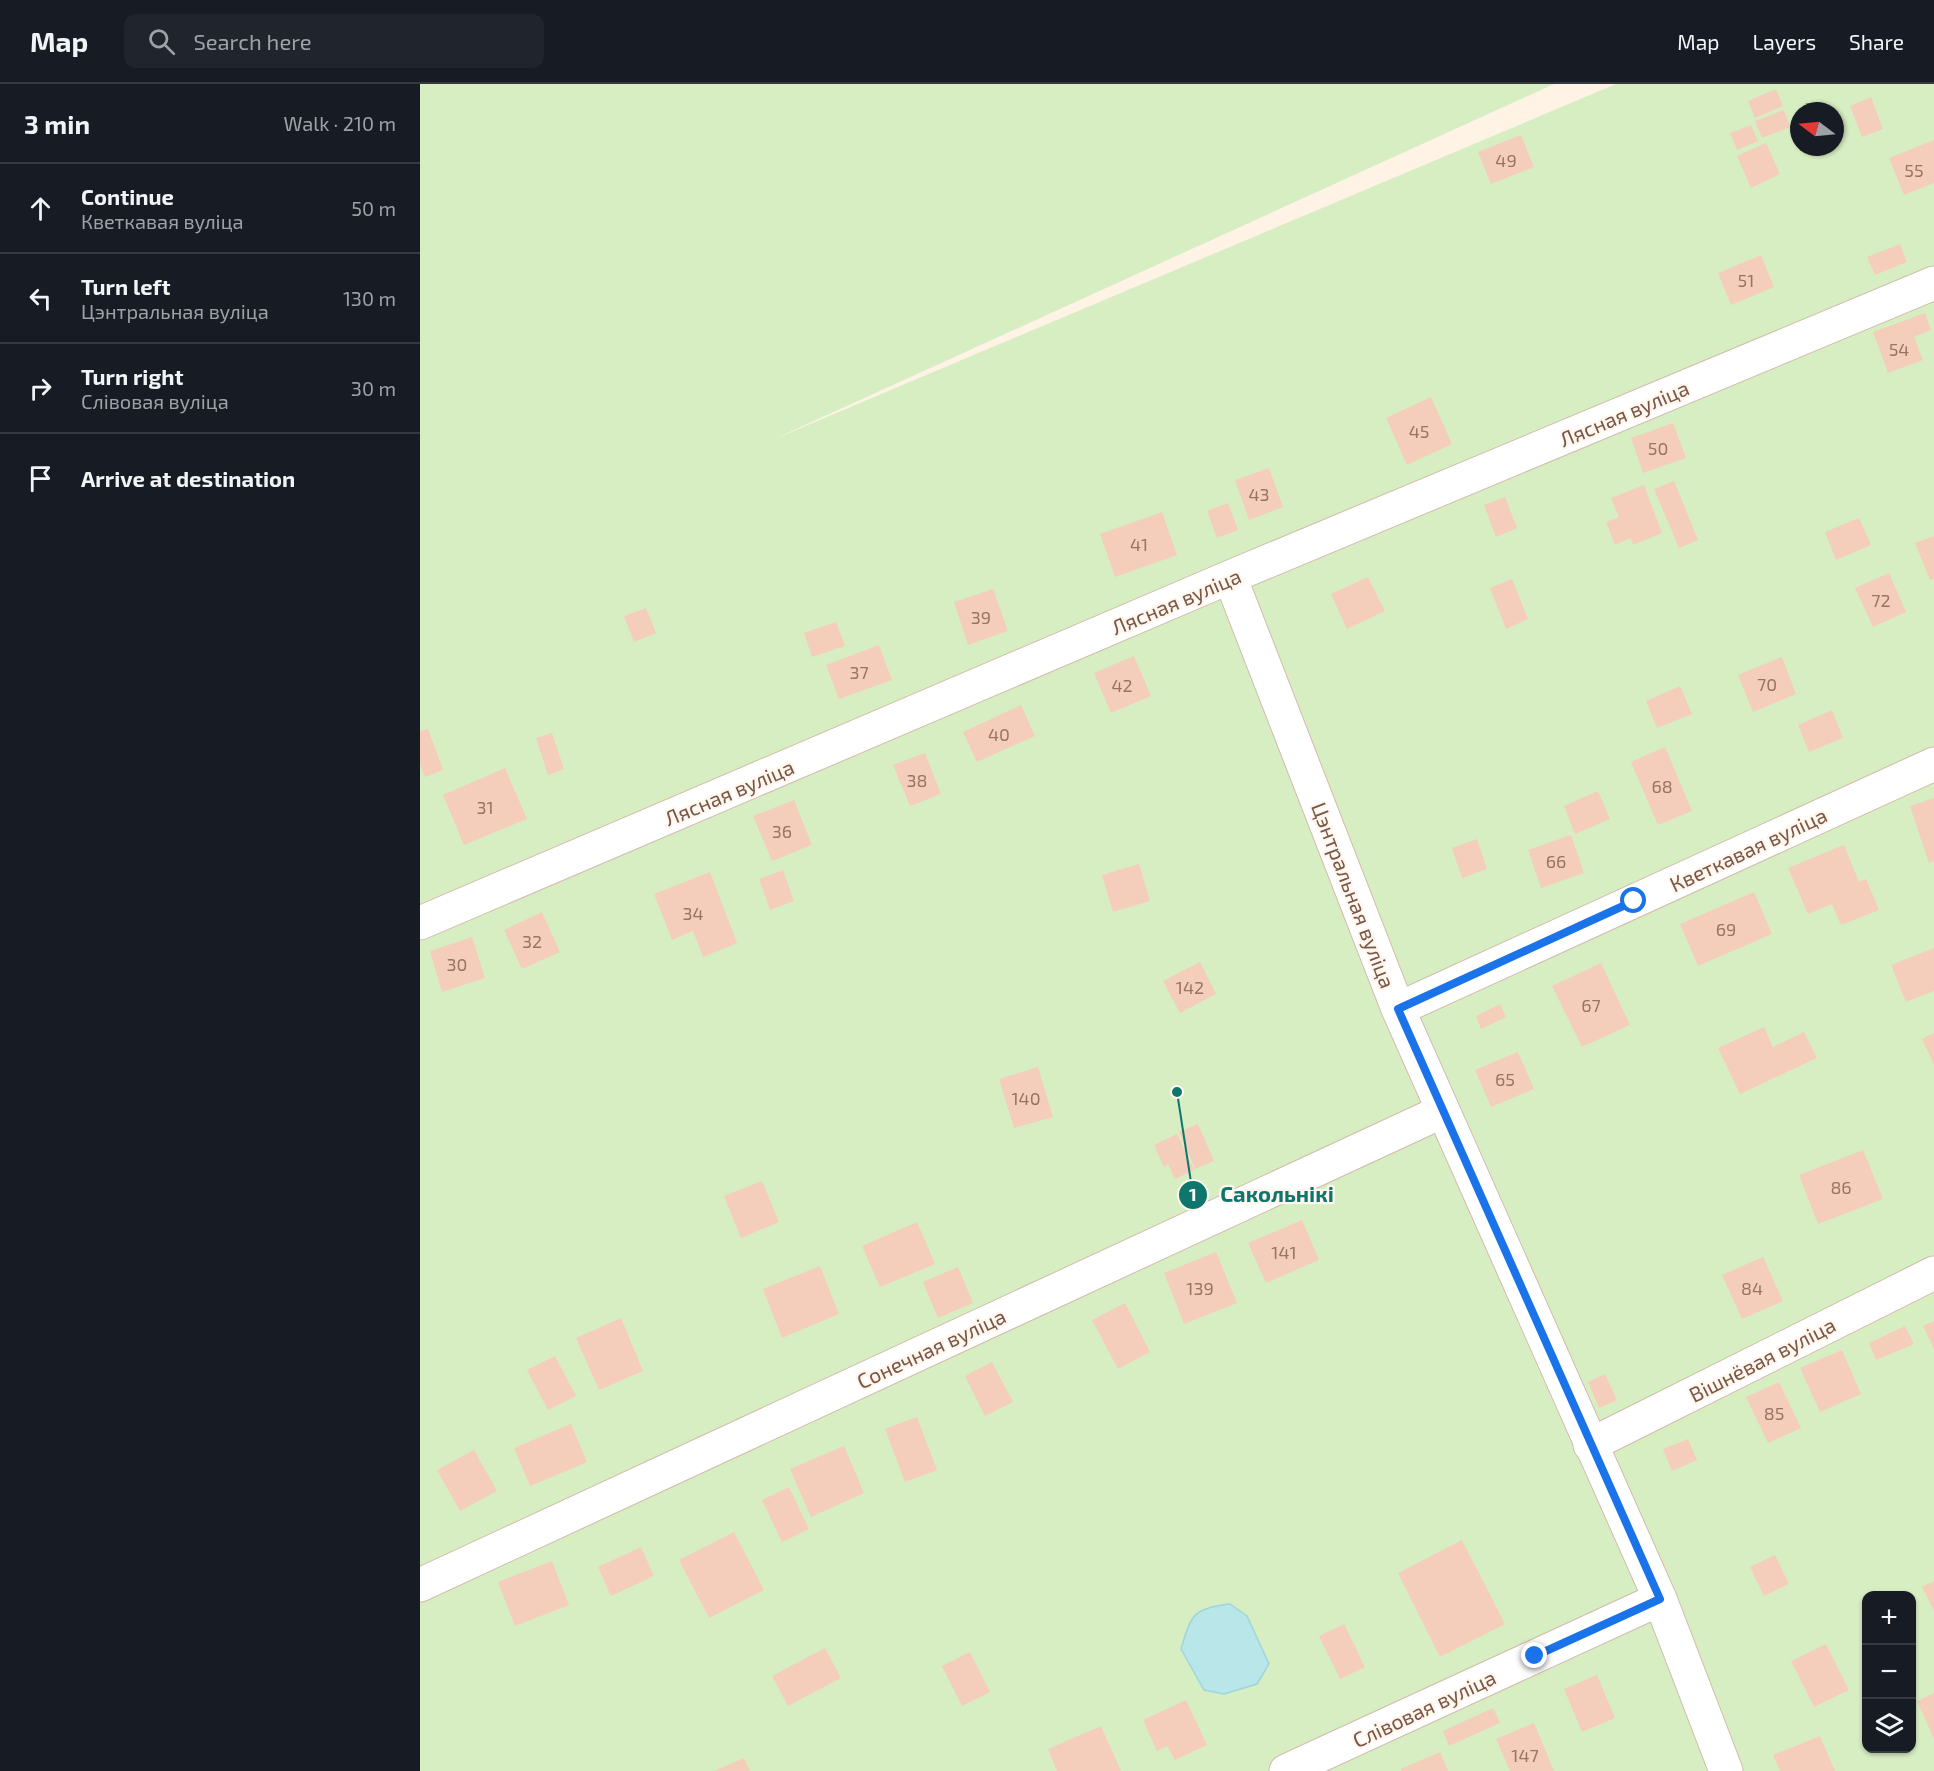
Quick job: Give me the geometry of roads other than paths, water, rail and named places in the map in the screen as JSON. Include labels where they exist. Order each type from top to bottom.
[{"type":"street","name":"Лясная вуліца","points":[[420,923],[1230,577],[1934,283]]},
{"type":"street","name":"Цэнтральная вуліца","points":[[1230,577],[1398,1009],[1660,1599],[1726,1771]]},
{"type":"street","name":"Кветкавая вуліца","points":[[1398,1009],[1934,764]]},
{"type":"street","name":"Сонечная вуліца","points":[[420,1585],[1443,1111]]},
{"type":"street","name":"Вішнёвая вуліца","points":[[1590,1445],[1934,1273]]},
{"type":"street","name":"Слівовая вуліца","points":[[1286,1771],[1660,1599]]},
{"type":"water","points":[[1230,1604],[1247,1616],[1269,1664],[1257,1684],[1224,1694],[1204,1690],[1181,1649],[1191,1621],[1200,1611]]},
{"type":"place","name":"Сакольнікі","points":[[1177,1092]]}]
